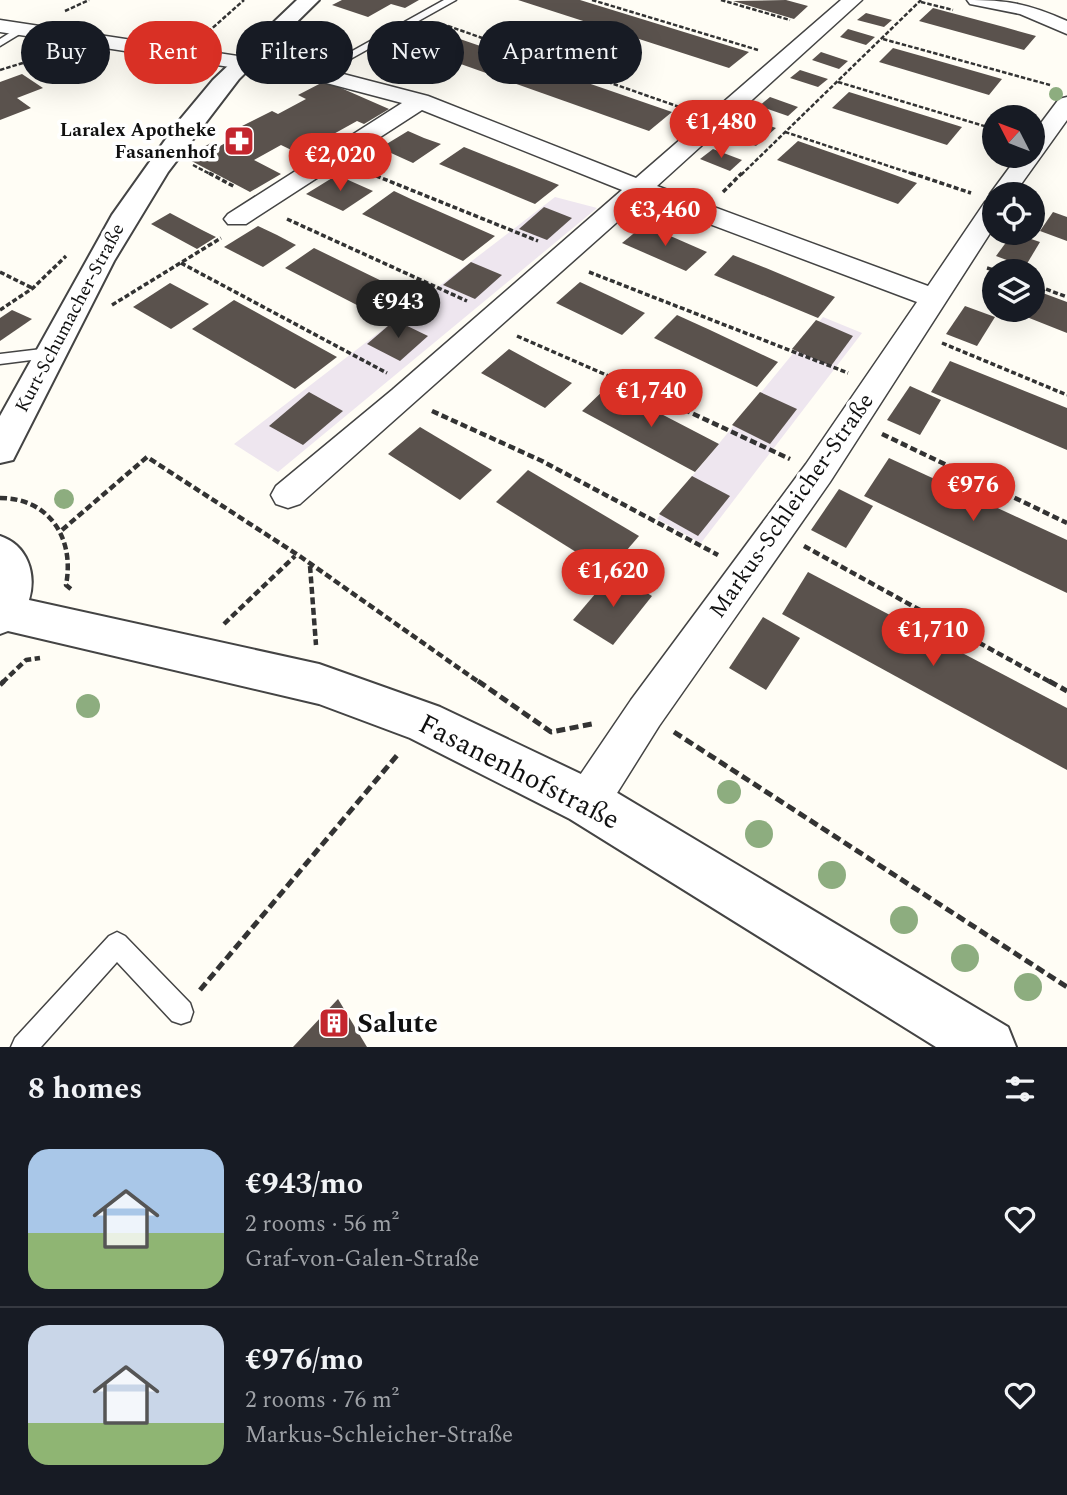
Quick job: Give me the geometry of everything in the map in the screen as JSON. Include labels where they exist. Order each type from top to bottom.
[{"type":"street","name":"Kurt-Schumacher-Straße","points":[[286,21],[309,0]]},
{"type":"street","points":[[288,495],[718,121],[852,0]]},
{"type":"street","points":[[977,0],[1029,5],[1067,28]]},
{"type":"street","points":[[0,26],[21,29]]},
{"type":"street","name":"Kurt-Schumacher-Straße","points":[[0,450],[104,247],[157,166],[236,68]]},
{"type":"street","points":[[353,83],[420,101],[640,189],[933,298]]},
{"type":"street","name":"Markus-Schleicher-Straße","points":[[1045,126],[1061,95]]},
{"type":"street","points":[[237,219],[420,101]]},
{"type":"street","name":"Markus-Schleicher-Straße","points":[[1007,182],[1019,168]]},
{"type":"street","name":"Markus-Schleicher-Straße","points":[[587,802],[645,713],[818,473],[933,298],[982,217]]},
{"type":"street","points":[[0,552],[7,558],[13,574],[12,592],[1,614]]},
{"type":"street","name":"Fasanenhofstraße","points":[[1,614],[319,684],[424,722],[587,802],[988,1047]]},
{"type":"lane","points":[[353,54],[451,0]]},
{"type":"lane","points":[[0,43],[21,30]]},
{"type":"lane","points":[[0,359],[50,353]]},
{"type":"lane","points":[[24,1047],[117,944],[181,1012]]},
{"type":"path","points":[[221,21],[244,0]]},
{"type":"path","points":[[592,0],[788,59]]},
{"type":"path","points":[[720,0],[821,29]]},
{"type":"path","points":[[702,212],[921,0]]},
{"type":"path","points":[[421,16],[718,121]]},
{"type":"path","points":[[883,38],[975,64],[1061,95]]},
{"type":"path","points":[[925,57],[930,52]]},
{"type":"path","points":[[970,70],[975,64]]},
{"type":"path","points":[[837,82],[982,125]]},
{"type":"path","points":[[879,101],[884,96]]},
{"type":"path","points":[[928,117],[933,111]]},
{"type":"path","points":[[785,132],[982,195]]},
{"type":"path","points":[[831,153],[836,148]]},
{"type":"path","points":[[331,158],[563,257],[876,384]]},
{"type":"path","points":[[192,164],[260,204],[492,319],[818,473]]},
{"type":"path","points":[[881,170],[887,164]]},
{"type":"path","points":[[70,315],[97,315],[228,234],[237,219]]},
{"type":"path","points":[[0,310],[33,288],[66,256]]},
{"type":"path","points":[[181,263],[351,351],[408,393],[748,571]]},
{"type":"path","points":[[0,272],[33,288]]},
{"type":"path","points":[[1045,289],[1067,297]]},
{"type":"path","points":[[912,330],[1067,395]]},
{"type":"path","points":[[853,420],[1067,523]]},
{"type":"path","points":[[62,530],[147,457],[254,522],[295,556],[551,732],[645,713],[1067,987]]},
{"type":"path","points":[[0,498],[19,498]]},
{"type":"path","points":[[776,531],[1067,691]]},
{"type":"path","points":[[223,625],[295,556]]},
{"type":"path","points":[[310,565],[319,684]]},
{"type":"path","points":[[181,1012],[424,722]]},
{"type":"shaded area","points":[[555,197],[597,208],[278,472],[234,444]]},
{"type":"shaded area","points":[[823,317],[862,333],[701,543],[657,519]]},
{"type":"building","points":[[342,0],[419,0],[405,8],[391,4],[368,17],[332,5]]},
{"type":"building","points":[[518,0],[580,0],[749,52],[729,68],[642,40],[642,21],[583,21]]},
{"type":"building","points":[[786,0],[808,6],[794,19],[733,1]]},
{"type":"building","points":[[933,8],[1036,36],[1024,50],[919,21]]},
{"type":"building","points":[[866,13],[892,20],[884,27],[857,20]]},
{"type":"building","points":[[848,29],[875,37],[866,45],[840,37]]},
{"type":"building","points":[[464,40],[478,45],[478,70],[464,65]]},
{"type":"building","points":[[893,48],[1002,79],[989,95],[879,62]]},
{"type":"building","points":[[821,52],[848,61],[839,69],[812,60]]},
{"type":"building","points":[[800,70],[828,79],[818,87],[790,78]]},
{"type":"building","points":[[21,74],[21,84],[37,84],[43,88],[17,98],[31,108],[0,120],[0,82]]},
{"type":"building","points":[[319,84],[332,84],[389,109],[364,124],[357,121],[330,136],[338,139],[306,157],[281,145],[254,160],[281,174],[250,192],[184,157],[213,142],[220,146],[249,130],[242,126],[272,111],[278,114],[306,99],[298,95]]},
{"type":"building","points":[[517,84],[591,84],[672,112],[649,131]]},
{"type":"building","points":[[849,92],[962,127],[947,145],[832,108]]},
{"type":"building","points":[[770,97],[798,107],[788,116],[759,106]]},
{"type":"building","points":[[746,118],[776,128],[756,146],[726,135]]},
{"type":"building","points":[[408,131],[441,144],[413,163],[380,148]]},
{"type":"building","points":[[798,141],[917,183],[898,204],[777,160]]},
{"type":"building","points":[[464,147],[559,185],[535,204],[439,164]]},
{"type":"building","points":[[713,149],[742,160],[730,171],[700,159]]},
{"type":"building","points":[[337,175],[373,191],[343,211],[306,194]]},
{"type":"building","points":[[394,191],[495,236],[463,261],[362,214]]},
{"type":"building","points":[[544,207],[572,218],[547,240],[519,229]]},
{"type":"building","points":[[1053,212],[1067,217],[1067,241],[1045,233],[1045,224]]},
{"type":"building","points":[[170,213],[216,237],[197,249],[151,224]]},
{"type":"building","points":[[644,225],[707,252],[686,271],[622,243]]},
{"type":"building","points":[[258,226],[296,245],[263,267],[224,247]]},
{"type":"building","points":[[1004,245],[1038,245],[1030,259],[1004,259],[996,256]]},
{"type":"building","points":[[314,248],[415,297],[386,320],[285,268]]},
{"type":"building","points":[[733,255],[835,297],[818,318],[714,275]]},
{"type":"building","points":[[471,262],[502,275],[475,299],[443,285]]},
{"type":"building","points":[[580,282],[645,313],[622,335],[556,303]]},
{"type":"building","points":[[170,283],[209,304],[171,329],[133,307]]},
{"type":"building","points":[[1045,294],[1067,302],[1067,333],[1039,322],[1045,322]]},
{"type":"building","points":[[234,300],[337,357],[295,389],[192,329]]},
{"type":"building","points":[[965,306],[982,312],[982,322],[992,322],[977,346],[946,334]]},
{"type":"building","points":[[12,310],[32,319],[0,341],[0,318]]},
{"type":"building","points":[[677,315],[778,362],[757,387],[654,338]]},
{"type":"building","points":[[395,320],[428,336],[400,361],[367,344]]},
{"type":"building","points":[[816,320],[853,336],[831,366],[792,349]]},
{"type":"building","points":[[509,349],[572,383],[545,408],[481,373]]},
{"type":"building","points":[[950,361],[1067,408],[1067,450],[931,392]]},
{"type":"building","points":[[608,386],[719,444],[695,472],[582,411]]},
{"type":"building","points":[[910,386],[941,400],[920,435],[887,420]]},
{"type":"building","points":[[309,392],[343,411],[303,445],[269,426]]},
{"type":"building","points":[[760,392],[797,409],[770,444],[732,425]]},
{"type":"building","points":[[420,427],[492,470],[460,500],[388,454]]},
{"type":"building","points":[[889,458],[1067,540],[1067,593],[864,496]]},
{"type":"building","points":[[528,470],[639,536],[608,572],[496,502]]},
{"type":"building","points":[[692,476],[730,496],[698,536],[659,514]]},
{"type":"building","points":[[839,489],[873,506],[846,548],[811,530]]},
{"type":"building","points":[[808,572],[1067,708],[1067,770],[782,614]]},
{"type":"building","points":[[613,573],[652,596],[613,645],[573,620]]},
{"type":"building","points":[[763,617],[800,638],[766,690],[729,668]]},
{"type":"building","name":"Salute","points":[[338,999],[367,1047],[293,1047]]},
{"type":"place","name":"Laralex Apotheke Fasanenhof","points":[[239,141]]},
{"type":"place","name":"Salute","points":[[334,1023]]}]
